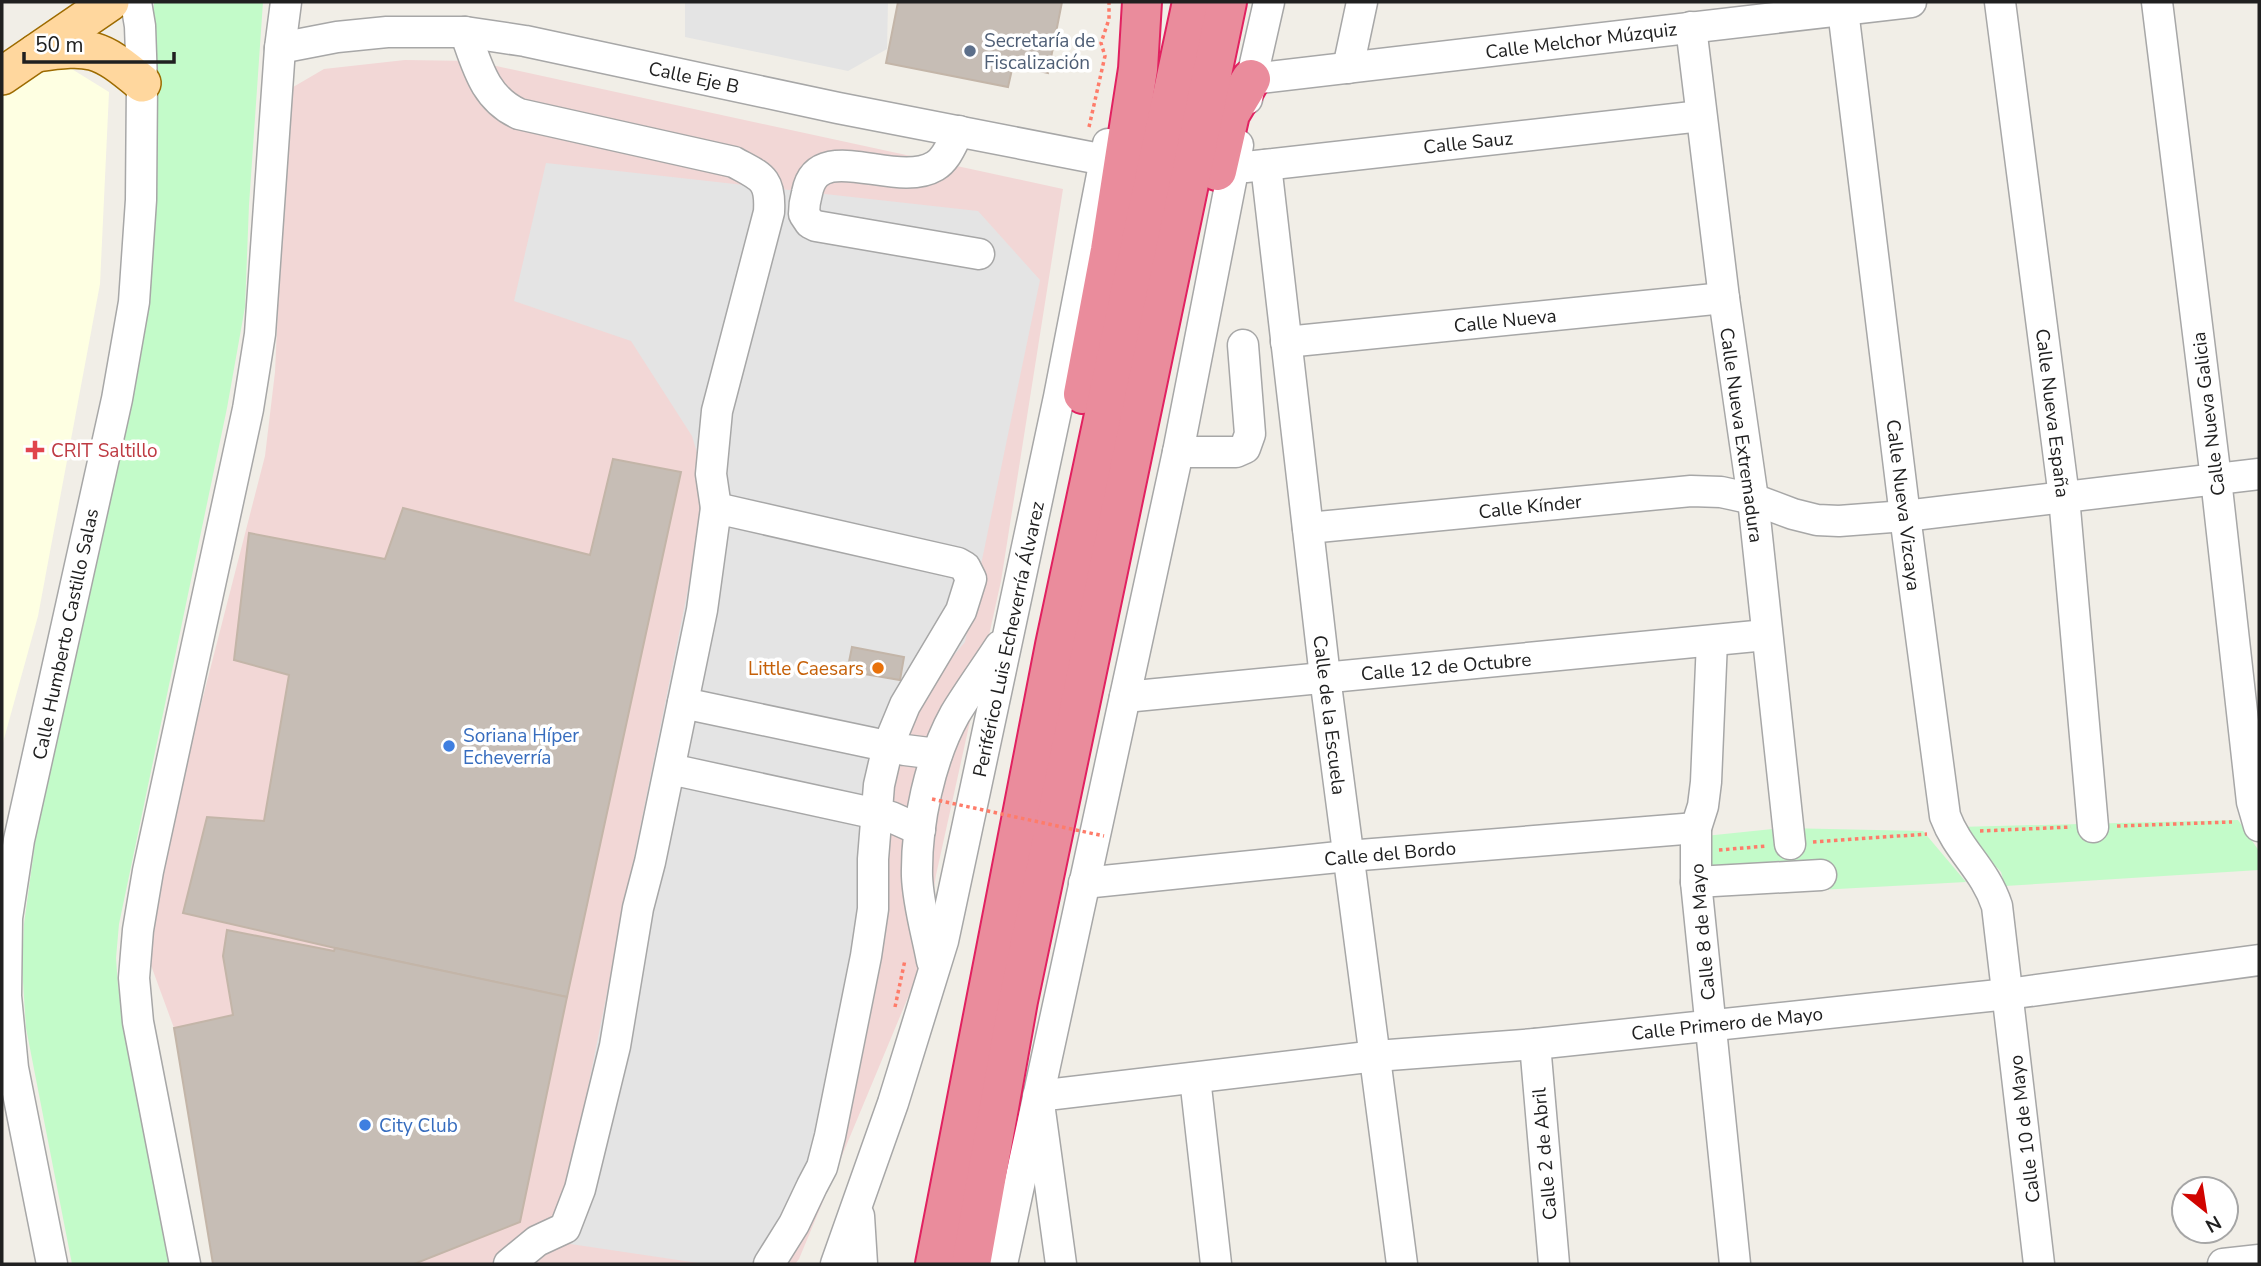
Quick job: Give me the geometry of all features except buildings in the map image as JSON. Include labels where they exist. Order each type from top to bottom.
[{"type":"highway","points":[[1087,500],[1074,476],[1074,440],[1110,250],[1138,69],[1142,2]]},
{"type":"highway","points":[[935,1264],[1101,612],[1118,443],[1192,2]]},
{"type":"highway","points":[[994,1260],[1003,999],[1055,645],[1087,500],[1118,443],[1227,2]]},
{"type":"highway","points":[[1101,612],[1123,590],[1132,569],[1226,128],[1235,103],[1251,79]]},
{"type":"main road","points":[[2,76],[110,2]]},
{"type":"main road","points":[[32,54],[75,48],[93,51],[117,62],[142,83]]},
{"type":"street","name":"Calle Humberto Castillo Salas","points":[[52,1264],[13,1068],[6,996],[7,918],[19,840],[117,399],[134,302],[141,200],[142,83],[140,26],[136,2]]},
{"type":"street","points":[[185,1264],[138,1022],[134,978],[138,930],[148,871],[248,409],[260,334],[280,48],[286,2]]},
{"type":"street","name":"Periférico Luis Echeverría Álvarez","points":[[836,1264],[934,973],[1059,397],[1117,96],[1128,2]]},
{"type":"street","points":[[994,1260],[1038,1096],[1178,452],[1251,79],[1269,2]]},
{"type":"street","points":[[1348,68],[1362,2]]},
{"type":"street","name":"Calle Melchor Múzquiz","points":[[1251,79],[1691,27],[1843,6],[1911,2]]},
{"type":"street","name":"Calle Nueva España","points":[[2000,2],[2064,497],[2093,827]]},
{"type":"street","name":"Calle Nueva Galicia","points":[[2157,2],[2216,480],[2252,802],[2259,826]]},
{"type":"street","name":"Calle Nueva Vizcaya","points":[[1843,6],[1905,516],[1945,816],[1951,832],[1984,876],[1997,906],[2008,994]]},
{"type":"street","name":"Calle Nueva Extremadura","points":[[1691,27],[1724,298],[1753,499],[1790,844]]},
{"type":"street","name":"Calle Eje B","points":[[280,48],[337,37],[387,32],[465,32],[525,41],[838,108],[1105,160]]},
{"type":"street","points":[[465,32],[482,77],[491,93],[504,107],[519,114],[734,162],[763,180],[770,193],[769,212],[715,422],[711,474],[716,508],[702,610],[638,908],[608,1082],[580,1189],[565,1228],[537,1241],[509,1264]]},
{"type":"street","name":"Calle Sauz","points":[[1234,168],[1701,116]]},
{"type":"street","points":[[959,131],[944,159],[917,173],[895,174],[832,165],[823,168],[812,176],[808,184],[804,214],[810,223],[816,226],[979,254]]},
{"type":"street","name":"Calle de la Escuela","points":[[1266,165],[1325,677],[1402,1264]]},
{"type":"street","name":"Calle Nueva","points":[[1286,342],[1724,298]]},
{"type":"street","points":[[1178,452],[1236,452],[1245,448],[1250,434],[1243,345]]},
{"type":"street","name":"Calle Kínder","points":[[1308,528],[1691,491],[1721,492],[1753,499],[1817,520],[1839,521],[1905,516],[2259,474]]},
{"type":"street","points":[[716,508],[958,563],[965,567],[971,579],[961,611],[905,705],[888,746],[876,814],[873,909],[830,1136],[813,1186],[794,1224],[769,1264]]},
{"type":"street","points":[[934,973],[917,878],[920,830],[937,754],[956,714],[1009,631]]},
{"type":"street","name":"Calle 12 de Octubre","points":[[1125,697],[1766,635]]},
{"type":"street","name":"Calle 8 de Mayo","points":[[1712,641],[1706,782],[1703,806],[1696,828],[1696,882],[1735,1264]]},
{"type":"street","points":[[682,704],[937,754]]},
{"type":"street","points":[[670,769],[891,817],[920,830]]},
{"type":"street","name":"Calle del Bordo","points":[[1084,883],[1348,856],[1696,828]]},
{"type":"street","points":[[1696,882],[1821,875]]},
{"type":"street","name":"Calle Primero de Mayo","points":[[1038,1096],[1376,1056],[1535,1044],[2008,994],[2259,960]]},
{"type":"street","name":"Calle 10 de Mayo","points":[[2008,994],[2039,1264]]},
{"type":"street","name":"Calle 2 de Abril","points":[[1535,1044],[1554,1264]]},
{"type":"street","points":[[1195,1078],[1216,1264]]},
{"type":"street","points":[[1038,1096],[1062,1264]]},
{"type":"street","points":[[858,1202],[862,1264]]},
{"type":"street","points":[[2226,1264],[2259,1260]]},
{"type":"path","points":[[932,799],[1104,836]]},
{"type":"shaded area","points":[[685,2],[888,2],[887,49],[848,71],[685,37]]},
{"type":"shaded area","name":"CRIT Saltillo","points":[[54,58],[109,92],[100,284],[38,616],[2,746],[2,96]]},
{"type":"shaded area","points":[[405,60],[473,61],[1063,189],[1001,581],[936,875],[921,966],[795,1264],[213,1264],[174,1028],[141,938],[265,456],[275,372],[288,90],[324,69]]},
{"type":"shaded area","points":[[546,163],[978,211],[1040,280],[965,642],[903,716],[838,1147],[765,1264],[705,1264],[557,1242],[708,489],[692,436],[631,341],[514,301]]},
{"type":"green space","points":[[154,2],[263,2],[245,307],[227,408],[119,924],[116,958],[133,1076],[170,1264],[72,1264],[26,1028],[22,966],[24,924],[36,836],[146,327],[150,265]]},
{"type":"green space","points":[[2238,820],[2259,851],[2259,870],[2005,886],[2001,872],[1958,827]]},
{"type":"green space","points":[[1783,828],[1923,831],[1966,882],[1712,896],[1705,836]]},
{"type":"place","name":"Secretaría de Fiscalización","points":[[970,51]]},
{"type":"place","name":"CRIT Saltillo","points":[[35,450]]},
{"type":"place","name":"Little Caesars","points":[[878,668]]},
{"type":"place","name":"Soriana Híper Echeverría","points":[[449,746]]},
{"type":"place","name":"City Club","points":[[365,1125]]}]
